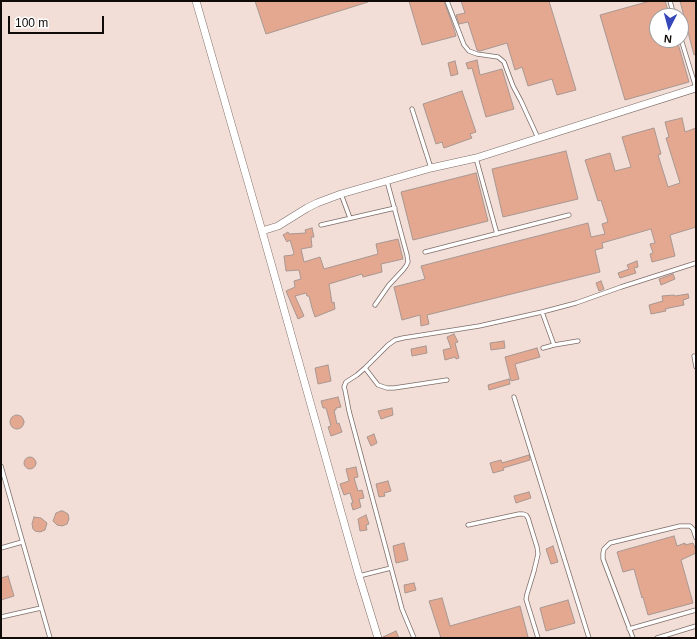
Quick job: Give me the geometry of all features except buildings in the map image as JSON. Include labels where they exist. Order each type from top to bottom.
[{"type":"street","points":[[196,1],[359,576],[378,638]]},
{"type":"street","points":[[262,231],[278,226],[317,203],[342,194],[431,168],[476,158],[696,88]]},
{"type":"lane","points":[[447,1],[464,45],[469,51],[477,54],[498,57],[504,62],[513,86],[538,138]]},
{"type":"lane","points":[[684,48],[696,88]]},
{"type":"lane","points":[[412,109],[431,168]]},
{"type":"lane","points":[[476,158],[497,234]]},
{"type":"lane","points":[[375,305],[408,262],[387,181]]},
{"type":"lane","points":[[342,194],[350,218]]},
{"type":"lane","points":[[321,225],[395,208]]},
{"type":"lane","points":[[425,252],[570,216]]},
{"type":"lane","points":[[414,638],[402,610],[344,386],[346,382],[357,375],[388,344],[395,340],[486,324],[542,312],[576,303],[696,263]]},
{"type":"lane","points":[[542,312],[554,345]]},
{"type":"lane","points":[[543,348],[578,341]]},
{"type":"lane","points":[[694,356],[696,367]]},
{"type":"lane","points":[[365,368],[378,385],[387,388],[447,380]]},
{"type":"lane","points":[[514,397],[589,638]]},
{"type":"lane","points":[[1,466],[3,481],[50,638]]},
{"type":"lane","points":[[468,526],[519,514],[526,515],[528,518],[538,554],[526,599],[538,638]]},
{"type":"lane","points":[[633,638],[603,558],[604,549],[610,543],[680,526],[690,526],[696,538]]},
{"type":"lane","points":[[1,548],[22,542]]},
{"type":"lane","points":[[359,576],[391,568]]},
{"type":"lane","points":[[1,617],[41,608]]},
{"type":"lane","points":[[629,629],[696,610]]},
{"type":"lane","points":[[657,638],[696,626]]},
{"type":"shaded area","points":[[1,1],[696,1],[696,638],[1,638]]}]
